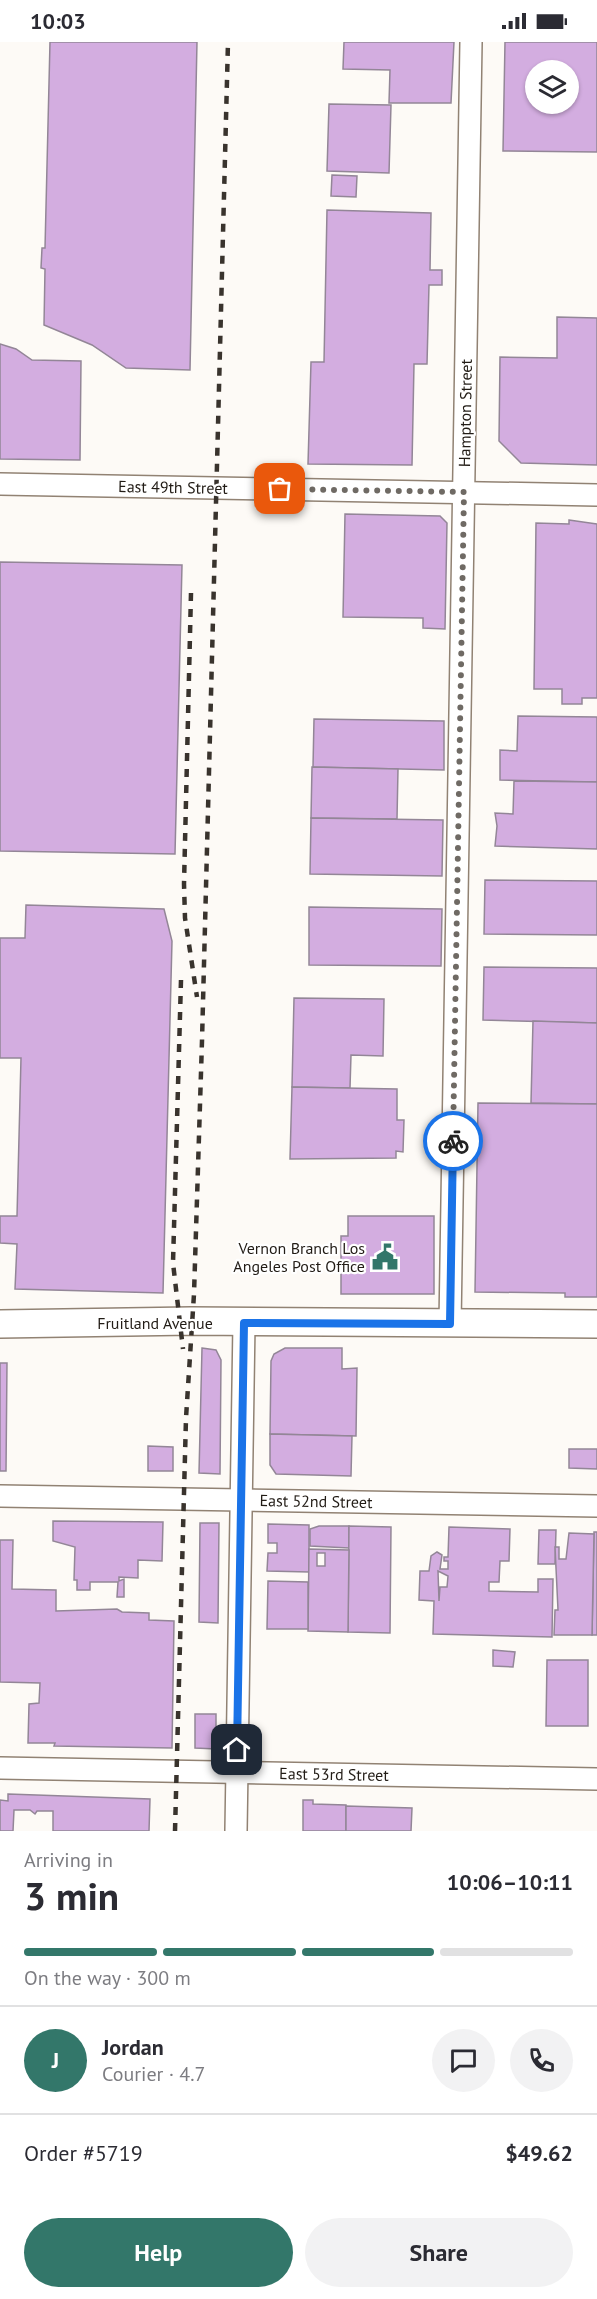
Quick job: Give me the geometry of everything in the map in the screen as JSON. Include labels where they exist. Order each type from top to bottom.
[{"type":"street","name":"Hampton Street","points":[[450,1324],[471,42]]},
{"type":"street","name":"East 49th Street","points":[[0,484],[597,495]]},
{"type":"street","points":[[236,1831],[244,1323]]},
{"type":"street","name":"Fruitland Avenue","points":[[0,1324],[597,1324]]},
{"type":"street","name":"East 52nd Street","points":[[0,1496],[597,1506]]},
{"type":"street","name":"East 53rd Street","points":[[0,1768],[597,1779]]},
{"type":"building","points":[[50,42],[197,42],[190,370],[126,368],[92,345],[44,325],[45,269],[41,268],[42,248],[45,248]]},
{"type":"building","points":[[344,42],[454,42],[451,103],[389,103],[390,70],[343,69]]},
{"type":"building","points":[[505,42],[597,42],[597,152],[503,151]]},
{"type":"building","points":[[329,104],[391,105],[389,173],[327,171]]},
{"type":"building","points":[[332,175],[357,176],[356,197],[331,196]]},
{"type":"building","points":[[327,210],[431,213],[430,270],[442,270],[442,285],[429,285],[427,364],[414,364],[412,465],[308,464],[311,362],[324,362]]},
{"type":"building","points":[[557,317],[597,318],[597,465],[521,463],[499,441],[500,357],[557,358]]},
{"type":"building","points":[[0,344],[16,349],[32,360],[81,361],[80,460],[0,459]]},
{"type":"building","points":[[345,514],[440,516],[447,523],[445,629],[423,628],[423,618],[343,617]]},
{"type":"building","points":[[569,520],[597,524],[597,698],[582,698],[582,704],[562,704],[562,689],[534,689],[536,523],[569,524]]},
{"type":"building","points":[[0,562],[182,565],[175,854],[0,851]]},
{"type":"building","points":[[518,716],[597,717],[597,782],[500,780],[500,750],[517,751]]},
{"type":"building","points":[[314,719],[444,721],[444,770],[313,767]]},
{"type":"building","points":[[312,767],[398,769],[397,819],[311,818]]},
{"type":"building","points":[[514,781],[597,782],[597,849],[495,846],[497,826],[495,813],[513,814]]},
{"type":"building","points":[[311,818],[443,820],[442,876],[310,874]]},
{"type":"building","points":[[485,880],[597,881],[597,935],[484,934]]},
{"type":"building","points":[[26,905],[164,909],[172,941],[163,1293],[15,1289],[17,1244],[0,1243],[0,1216],[17,1216],[21,1058],[0,1058],[0,938],[25,938]]},
{"type":"building","points":[[309,907],[442,909],[441,966],[309,965]]},
{"type":"building","points":[[484,967],[597,968],[597,1023],[483,1020]]},
{"type":"building","points":[[294,998],[384,999],[383,1056],[351,1055],[350,1088],[292,1087]]},
{"type":"building","points":[[533,1021],[597,1023],[597,1104],[531,1103]]},
{"type":"building","points":[[292,1087],[397,1089],[397,1120],[404,1120],[403,1152],[396,1151],[396,1158],[290,1159]]},
{"type":"building","points":[[478,1103],[597,1104],[597,1297],[565,1297],[565,1293],[475,1292]]},
{"type":"building","points":[[348,1216],[434,1216],[434,1294],[341,1294],[341,1236],[348,1236]]},
{"type":"building","points":[[202,1348],[216,1350],[221,1360],[220,1474],[199,1473]]},
{"type":"building","points":[[285,1348],[342,1348],[342,1369],[357,1368],[356,1436],[270,1434],[271,1361],[274,1354]]},
{"type":"building","points":[[0,1363],[7,1363],[6,1471],[0,1471]]},
{"type":"building","points":[[270,1434],[352,1436],[351,1476],[276,1474],[270,1465]]},
{"type":"building","points":[[148,1446],[173,1447],[173,1471],[148,1471]]},
{"type":"building","points":[[569,1449],[597,1449],[597,1469],[569,1468]]},
{"type":"building","points":[[53,1521],[163,1522],[162,1561],[138,1560],[138,1578],[119,1577],[119,1581],[124,1579],[124,1597],[117,1597],[118,1582],[90,1582],[90,1590],[77,1590],[77,1580],[74,1580],[75,1547],[53,1541]]},
{"type":"building","points":[[200,1523],[219,1523],[218,1623],[199,1622]]},
{"type":"building","points":[[268,1524],[309,1525],[309,1572],[267,1571],[268,1553],[277,1553],[277,1543],[268,1543]]},
{"type":"building","points":[[319,1526],[349,1526],[349,1548],[310,1546],[310,1529]]},
{"type":"building","points":[[349,1526],[391,1527],[390,1633],[348,1632]]},
{"type":"building","points":[[449,1527],[510,1529],[509,1561],[500,1561],[499,1582],[489,1582],[489,1591],[538,1592],[538,1579],[553,1579],[552,1637],[433,1634],[434,1601],[419,1600],[420,1571],[429,1571],[431,1556],[437,1552],[442,1555],[440,1569],[448,1569],[448,1561],[444,1561],[444,1557],[448,1557]],"holes":[[[438,1571],[448,1576],[447,1587],[440,1587],[439,1601]]]},
{"type":"building","points":[[539,1530],[556,1530],[555,1564],[538,1564]]},
{"type":"building","points":[[594,1532],[597,1532],[597,1635],[592,1635]]},
{"type":"building","points":[[569,1533],[594,1534],[592,1635],[554,1635],[555,1610],[558,1610],[555,1547],[559,1547],[559,1559],[566,1559]]},
{"type":"building","points":[[0,1540],[13,1540],[12,1589],[56,1590],[56,1611],[117,1609],[122,1612],[149,1613],[149,1620],[174,1621],[172,1748],[54,1746],[55,1743],[28,1743],[29,1704],[39,1703],[40,1683],[0,1682]]},
{"type":"building","points":[[309,1549],[349,1550],[348,1632],[308,1631]],"holes":[[[317,1553],[325,1553],[325,1566],[317,1566]]]},
{"type":"building","points":[[268,1581],[308,1582],[308,1629],[267,1629]]},
{"type":"building","points":[[493,1650],[515,1652],[513,1667],[493,1666]]},
{"type":"building","points":[[547,1660],[588,1660],[588,1726],[546,1726]]},
{"type":"building","points":[[195,1714],[216,1714],[216,1749],[195,1748]]},
{"type":"building","points":[[8,1794],[150,1799],[149,1831],[53,1831],[53,1811],[37,1811],[35,1814],[30,1810],[14,1810],[13,1831],[0,1831],[0,1800],[8,1801]]},
{"type":"building","points":[[303,1800],[313,1800],[313,1804],[346,1805],[346,1831],[303,1831]]},
{"type":"building","points":[[346,1806],[412,1808],[411,1831],[346,1831]]},
{"type":"railway","points":[[175,1831],[186,1418],[194,1294],[202,1041],[228,42]]},
{"type":"railway","points":[[191,593],[184,884],[185,918],[197,997]]},
{"type":"railway","points":[[181,980],[173,1263],[183,1349]]},
{"type":"way so far","points":[[280,489],[464,492],[453,1141]]},
{"type":"place","name":"Vernon Branch Los Angeles Post Office","points":[[385,1257]]},
{"type":"route","points":[[237,1750],[244,1323],[450,1324],[453,1141]]}]
